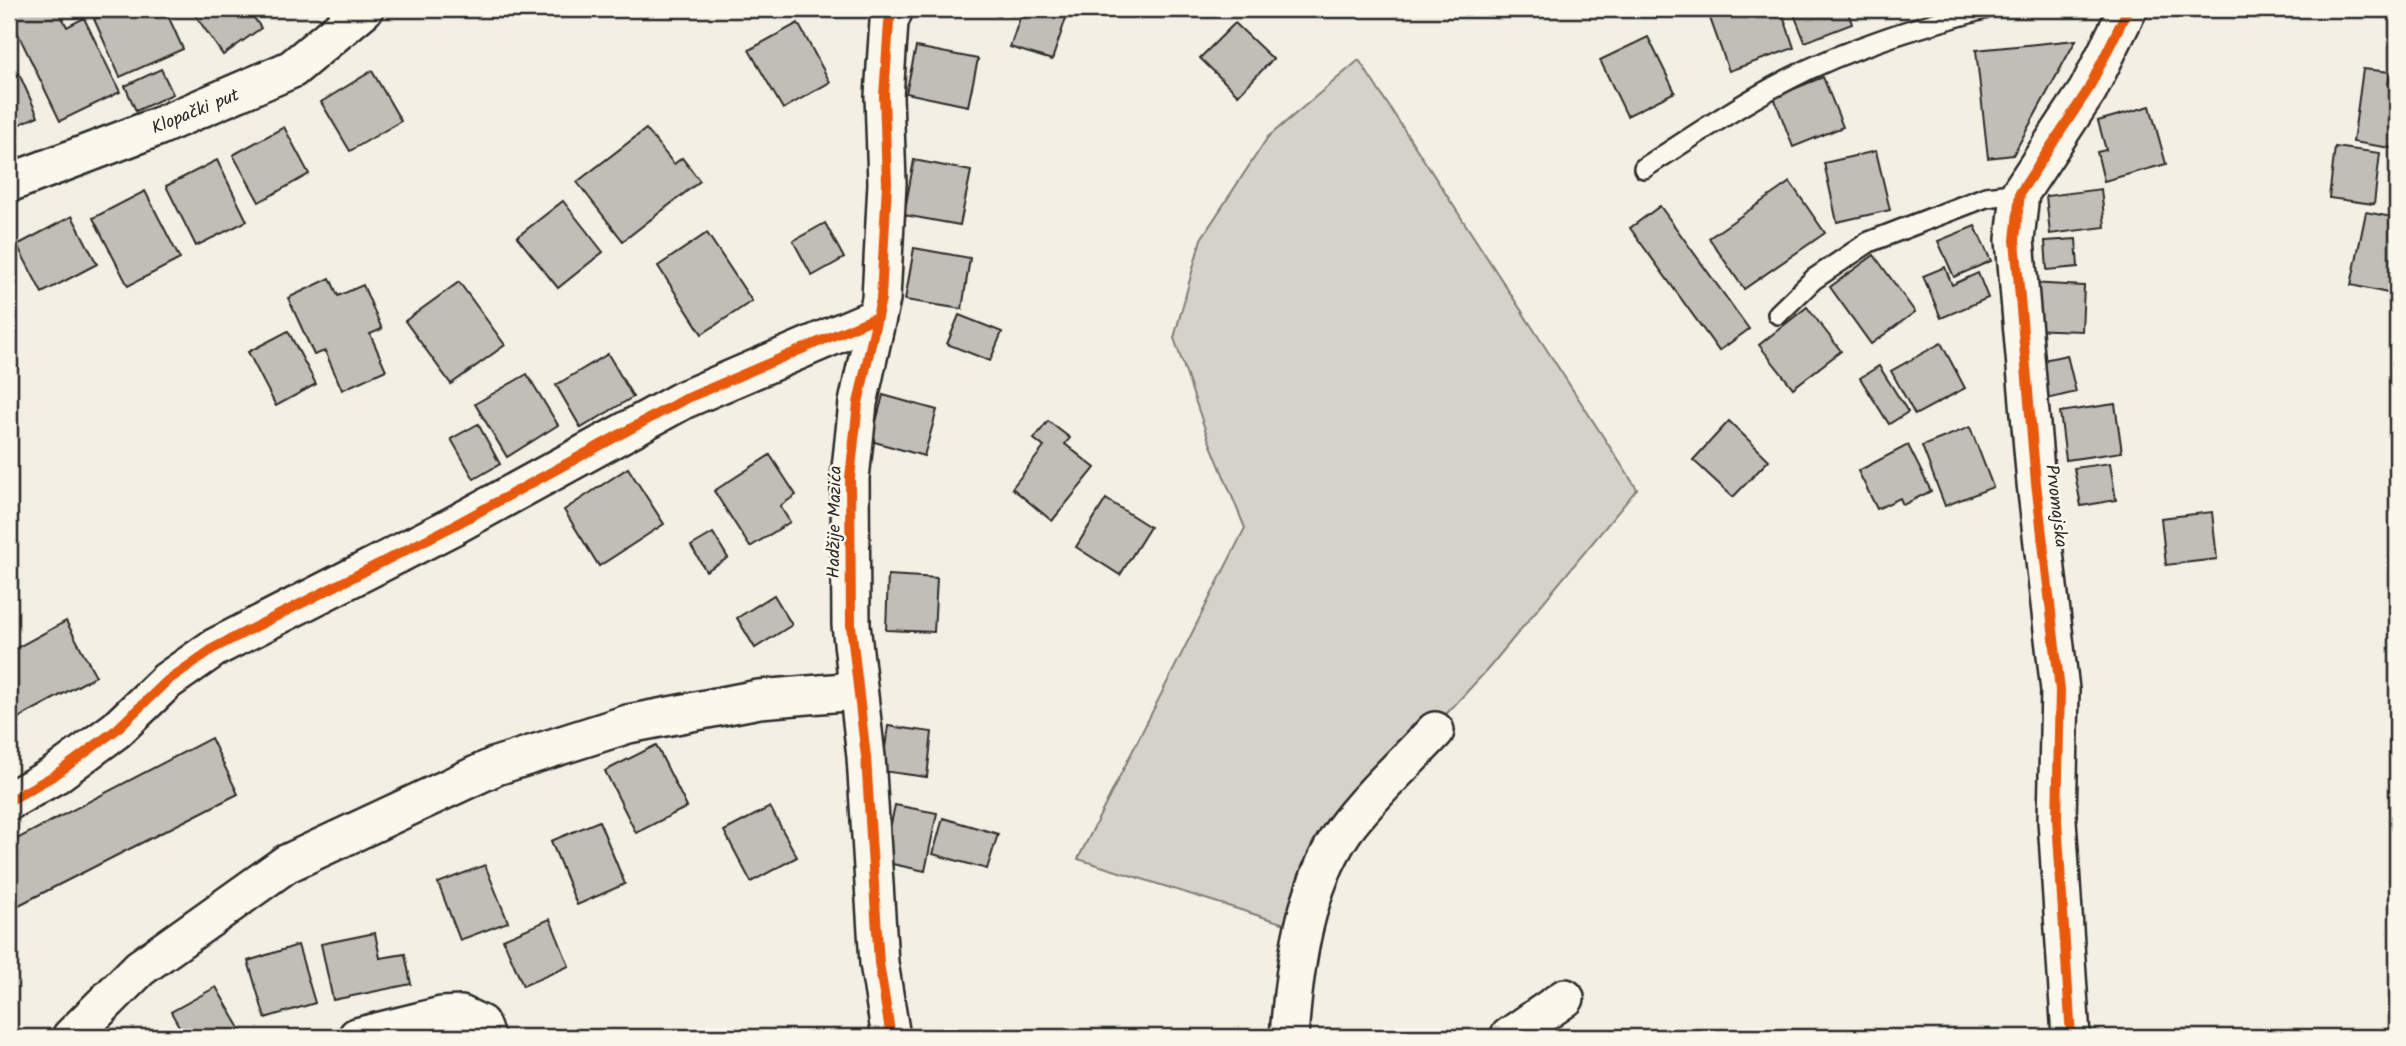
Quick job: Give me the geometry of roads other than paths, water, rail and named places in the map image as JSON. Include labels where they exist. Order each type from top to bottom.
[{"type":"street","name":"Klopački put","points":[[9,183],[158,127],[292,69],[365,9]]},
{"type":"street","name":"Hadžije Mazića","points":[[891,1037],[879,963],[866,757],[851,625],[850,478],[858,403],[881,299],[887,183],[884,96],[889,22],[894,9]]},
{"type":"street","name":"Prvomajska","points":[[2071,1037],[2057,820],[2060,690],[2024,360],[2015,240],[2020,193],[2088,90],[2128,9]]},
{"type":"street","points":[[9,801],[55,775],[116,730],[167,681],[214,648],[453,526],[683,400],[877,317]]},
{"type":"street","points":[[71,1037],[140,968],[286,864],[495,766],[628,724],[759,699],[857,691]]},
{"type":"street","points":[[1289,1037],[1293,981],[1316,888],[1344,831],[1435,731]]},
{"type":"street","points":[[1509,1037],[1565,998]]},
{"type":"street","points":[[357,1037],[442,1016],[461,1015],[480,1024],[485,1037]]},
{"type":"lane","points":[[1644,168],[1736,109],[1791,78],[1870,44],[1984,9]]},
{"type":"lane","points":[[1778,314],[1814,279],[1870,242],[1986,197],[2020,193]]}]
